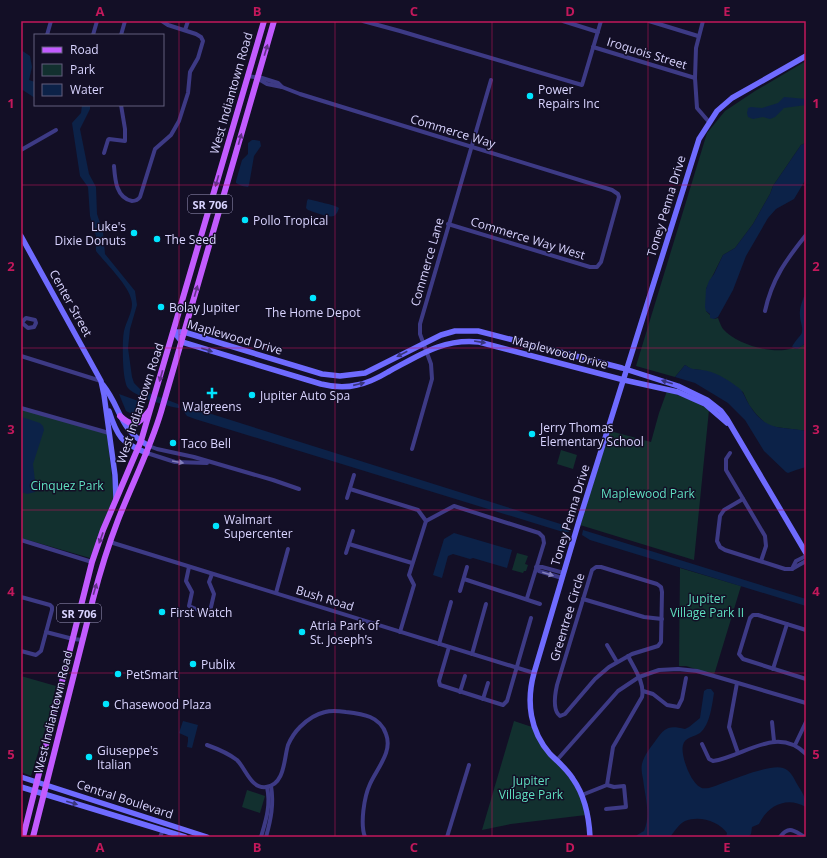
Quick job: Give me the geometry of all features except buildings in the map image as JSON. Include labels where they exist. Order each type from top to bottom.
[{"type":"main road","name":"West Indiantown Road","points":[[23,837],[92,562],[138,450],[153,405],[264,21]]},
{"type":"main road","name":"West Indiantown Road","points":[[33,837],[94,594],[110,542],[149,446],[163,406],[274,21]]},
{"type":"main road","points":[[120,416],[130,424],[137,423],[153,405]]},
{"type":"street","points":[[47,34],[51,21]]},
{"type":"street","points":[[93,34],[97,21]]},
{"type":"street","points":[[121,34],[125,21]]},
{"type":"street","points":[[114,166],[120,194],[129,200],[138,200],[155,149],[170,135],[179,121],[189,89],[190,72],[198,58],[202,44],[201,37],[186,30],[168,25],[162,21]]},
{"type":"street","points":[[186,30],[188,21]]},
{"type":"street","points":[[366,21],[582,85],[601,21]]},
{"type":"street","points":[[563,21],[598,32]]},
{"type":"street","points":[[649,21],[698,36]]},
{"type":"street","points":[[703,21],[698,36],[694,57],[695,78],[698,108],[709,122]]},
{"type":"street","name":"Iroquois Street","points":[[593,47],[695,78]]},
{"type":"street","name":"Toney Penna Drive","points":[[590,837],[588,815],[582,795],[573,778],[540,740],[531,717],[531,685],[534,673],[701,133],[717,111],[732,98],[806,56]]},
{"type":"street","name":"Commerce Way","points":[[247,76],[257,78],[267,84],[282,87],[300,94],[612,190],[618,194]]},
{"type":"street","name":"Commerce Lane","points":[[412,449],[432,379],[432,369],[419,332],[420,324],[491,80]]},
{"type":"street","points":[[104,153],[109,139],[125,141],[125,126],[121,106]]},
{"type":"street","points":[[21,150],[56,130]]},
{"type":"street","name":"Commerce Way West","points":[[448,224],[590,267],[597,267],[601,262],[619,201],[618,194]]},
{"type":"street","points":[[765,311],[771,290],[779,271],[791,253],[806,235]]},
{"type":"street","name":"Center Street","points":[[21,236],[109,393],[120,416],[134,436],[149,446],[157,449],[194,457],[299,489]]},
{"type":"street","name":"Maplewood Drive","points":[[174,332],[184,332],[322,374],[340,376],[365,373],[441,335],[456,331],[478,331],[628,370],[678,386],[707,400],[721,411],[742,442],[806,555]]},
{"type":"street","name":"Maplewood Drive","points":[[174,332],[182,342],[321,384],[338,387],[356,385],[373,380],[440,345],[455,342],[479,342],[624,380],[678,392],[705,404],[732,427]]},
{"type":"street","points":[[21,356],[101,381]]},
{"type":"street","name":"Center Street","points":[[101,381],[115,480],[116,502]]},
{"type":"street","points":[[104,395],[117,433],[124,442],[146,453]]},
{"type":"street","points":[[21,408],[109,433]]},
{"type":"street","name":"Center Street","points":[[146,453],[184,463],[211,463]]},
{"type":"street","points":[[730,453],[726,459],[725,467],[765,536],[766,546],[761,561]]},
{"type":"street","points":[[347,498],[354,475]]},
{"type":"street","points":[[350,489],[418,510],[426,521]]},
{"type":"street","points":[[743,499],[721,514],[719,519],[718,543],[720,548],[785,569],[792,569],[806,561]]},
{"type":"street","points":[[400,632],[414,585],[409,575],[426,521],[454,506],[539,533],[543,537],[544,543],[527,598]]},
{"type":"street","points":[[346,553],[353,532]]},
{"type":"street","points":[[21,540],[92,562]]},
{"type":"street","name":"Bush Road","points":[[110,542],[534,673]]},
{"type":"street","points":[[349,544],[412,563]]},
{"type":"street","points":[[276,593],[288,549]]},
{"type":"street","points":[[792,569],[796,561],[806,555]]},
{"type":"street","points":[[460,591],[467,566]]},
{"type":"street","points":[[189,567],[186,581],[192,592],[189,606],[205,612],[208,612],[211,607],[214,594],[209,582],[212,574]]},
{"type":"street","points":[[536,567],[542,567],[563,576]]},
{"type":"street","name":"Greentree Circle","points":[[596,567],[601,567],[659,585],[662,592],[661,639],[660,644],[656,647],[628,656],[617,662],[595,680],[565,714],[560,716],[558,715],[555,700],[557,685],[583,599],[592,570],[596,567]]},
{"type":"street","points":[[464,579],[527,598],[530,601],[540,604]]},
{"type":"street","points":[[21,597],[50,605],[52,607],[42,651],[38,655],[21,651]]},
{"type":"street","points":[[583,599],[644,617],[662,619]]},
{"type":"street","points":[[439,644],[452,602]]},
{"type":"street","points":[[472,654],[486,604]]},
{"type":"street","points":[[806,630],[758,615],[753,615],[750,618],[740,651],[740,656],[743,659],[806,679]]},
{"type":"street","points":[[449,647],[439,683],[442,686],[503,705],[507,701],[531,618]]},
{"type":"street","points":[[773,669],[786,624]]},
{"type":"street","points":[[46,632],[82,643]]},
{"type":"street","points":[[607,645],[617,662]]},
{"type":"street","points":[[607,785],[613,747],[639,703],[643,691],[642,684],[628,656]]},
{"type":"street","points":[[557,760],[611,698],[638,677],[660,670],[678,669],[697,671],[806,703]]},
{"type":"street","points":[[460,692],[465,676]]},
{"type":"street","points":[[643,691],[653,694],[667,705],[678,707],[682,699],[686,678]]},
{"type":"street","points":[[483,699],[488,683]]},
{"type":"street","points":[[737,683],[729,727],[738,753]]},
{"type":"street","points":[[207,745],[231,756],[244,768],[255,784],[262,787],[269,787],[278,779],[283,770],[291,739],[298,729],[308,720],[318,714],[332,711],[363,714],[372,717],[378,721],[386,732],[388,741],[387,751],[371,782],[367,794],[363,825],[365,837]]},
{"type":"street","points":[[772,722],[774,742]]},
{"type":"street","points":[[794,746],[806,722]]},
{"type":"street","points":[[702,744],[711,761],[716,761],[774,742],[784,742],[794,746],[806,754]]},
{"type":"street","points":[[447,837],[468,765]]},
{"type":"street","name":"Central Boulevard","points":[[21,777],[207,837]]},
{"type":"street","points":[[582,795],[607,785],[614,787],[624,786],[626,807],[606,809]]},
{"type":"street","name":"Central Boulevard","points":[[21,787],[185,837]]},
{"type":"street","points":[[261,837],[269,805],[269,787]]},
{"type":"street","points":[[266,837],[272,815],[273,795],[269,787]]},
{"type":"street","points":[[111,815],[114,812],[143,816]]},
{"type":"street","points":[[173,833],[175,826]]},
{"type":"street","points":[[780,837],[784,831],[789,829],[794,830],[805,837]]},
{"type":"street","points":[[160,837],[163,830]]},
{"type":"green space","points":[[806,61],[806,143],[801,145],[773,186],[753,224],[735,248],[723,255],[706,289],[706,311],[714,319],[718,318],[723,329],[729,335],[746,344],[766,349],[785,350],[793,348],[797,349],[806,343],[806,431],[768,426],[749,405],[743,392],[701,370],[691,369],[685,365],[675,377],[636,366],[707,133],[725,111],[755,91]]},
{"type":"green space","name":"Maplewood Park","points":[[667,391],[696,402],[709,410],[694,560],[580,525],[610,431],[651,442]]},
{"type":"green space","name":"Cinquez Park","points":[[21,409],[107,434],[114,496],[90,558],[21,538]]},
{"type":"green space","points":[[561,450],[577,455],[573,469],[557,464]]},
{"type":"green space","points":[[517,553],[528,556],[525,564],[528,565],[526,571],[523,573],[512,570]]},
{"type":"green space","name":"Jupiter Village Park II","points":[[680,568],[741,586],[714,675],[686,666],[679,666]]},
{"type":"green space","points":[[21,676],[56,686],[48,720],[31,776],[21,772]]},
{"type":"green space","name":"Jupiter Village Park","points":[[514,721],[532,727],[576,787],[586,815],[511,824],[482,830]]},
{"type":"green space","points":[[247,790],[265,796],[260,813],[242,807]]},
{"type":"water","points":[[21,50],[30,56],[32,67],[29,80],[34,82],[34,97],[21,89]]},
{"type":"water","points":[[784,97],[806,99],[806,105],[784,108],[775,117],[770,119],[763,117],[753,119],[748,117],[748,108],[762,108],[778,103]]},
{"type":"water","points":[[82,106],[90,106],[80,129],[89,174],[96,187],[97,214],[103,232],[105,254],[135,291],[137,305],[130,329],[128,348],[132,377],[134,383],[141,390],[178,404],[179,408],[144,398],[131,391],[126,384],[123,360],[123,336],[132,304],[128,291],[118,276],[96,251],[96,236],[90,216],[88,187],[80,176],[72,123],[81,113]]},
{"type":"water","points":[[252,140],[260,141],[261,146],[254,156],[248,187],[236,183],[236,181],[242,160],[248,154],[248,143]]},
{"type":"water","points":[[806,143],[806,179],[794,199],[776,209],[768,218],[746,256],[733,290],[718,317],[714,319],[710,318],[710,314],[706,311],[705,307],[706,289],[723,255],[735,248],[753,224],[773,186],[801,145]]},
{"type":"water","points":[[308,199],[339,208],[334,216],[321,214],[306,208]]},
{"type":"water","points":[[806,292],[806,343],[797,349],[792,347],[802,333],[800,310]]},
{"type":"water","points":[[685,365],[692,369],[716,374],[739,388],[756,414],[768,424],[781,428],[806,431],[806,467],[788,473],[786,472],[764,451],[745,420],[728,403],[695,383],[675,377]]},
{"type":"water","points":[[119,394],[141,402],[138,412],[132,414],[126,411]]},
{"type":"water","points":[[183,406],[570,527],[569,532],[563,532],[195,419],[187,416],[182,409]]},
{"type":"water","points":[[22,417],[40,423],[44,430],[33,464],[36,489],[35,492],[27,494],[21,492]]},
{"type":"water","points":[[583,530],[806,599],[806,606],[590,540],[582,535]]},
{"type":"water","points":[[454,533],[512,550],[507,568],[453,554],[448,556],[442,578],[433,575],[444,539]]},
{"type":"water","points":[[711,689],[714,693],[706,725],[700,733],[684,742],[682,750],[687,768],[693,780],[702,788],[709,788],[768,768],[783,768],[790,772],[795,779],[805,800],[806,807],[792,802],[779,804],[773,807],[767,812],[759,824],[752,827],[751,834],[748,837],[726,837],[727,833],[714,822],[702,819],[690,819],[678,826],[670,837],[636,837],[644,831],[647,819],[647,805],[642,769],[644,757],[665,730],[671,727],[685,729],[700,718],[704,691]]},
{"type":"water","points":[[183,721],[198,725],[192,748],[187,747],[188,737],[179,733]]},
{"type":"place","name":"Power Repairs Inc","points":[[530,96]]},
{"type":"place","name":"Pollo Tropical","points":[[245,220]]},
{"type":"place","name":"Luke's Dixie Donuts","points":[[134,233]]},
{"type":"place","name":"The Seed","points":[[157,239]]},
{"type":"place","name":"The Home Depot","points":[[313,298]]},
{"type":"place","name":"Bolay Jupiter","points":[[161,307]]},
{"type":"place","name":"Walgreens","points":[[212,393]]},
{"type":"place","name":"Jupiter Auto Spa","points":[[252,395]]},
{"type":"place","name":"Jerry Thomas Elementary School","points":[[532,434]]},
{"type":"place","name":"Taco Bell","points":[[173,443]]},
{"type":"place","name":"Walmart Supercenter","points":[[216,526]]},
{"type":"place","name":"First Watch","points":[[162,612]]},
{"type":"place","name":"Atria Park of St. Joseph’s","points":[[302,632]]},
{"type":"place","name":"Publix","points":[[193,664]]},
{"type":"place","name":"PetSmart","points":[[118,674]]},
{"type":"place","name":"Chasewood Plaza","points":[[106,704]]},
{"type":"place","name":"Giuseppe's Italian","points":[[89,757]]}]
